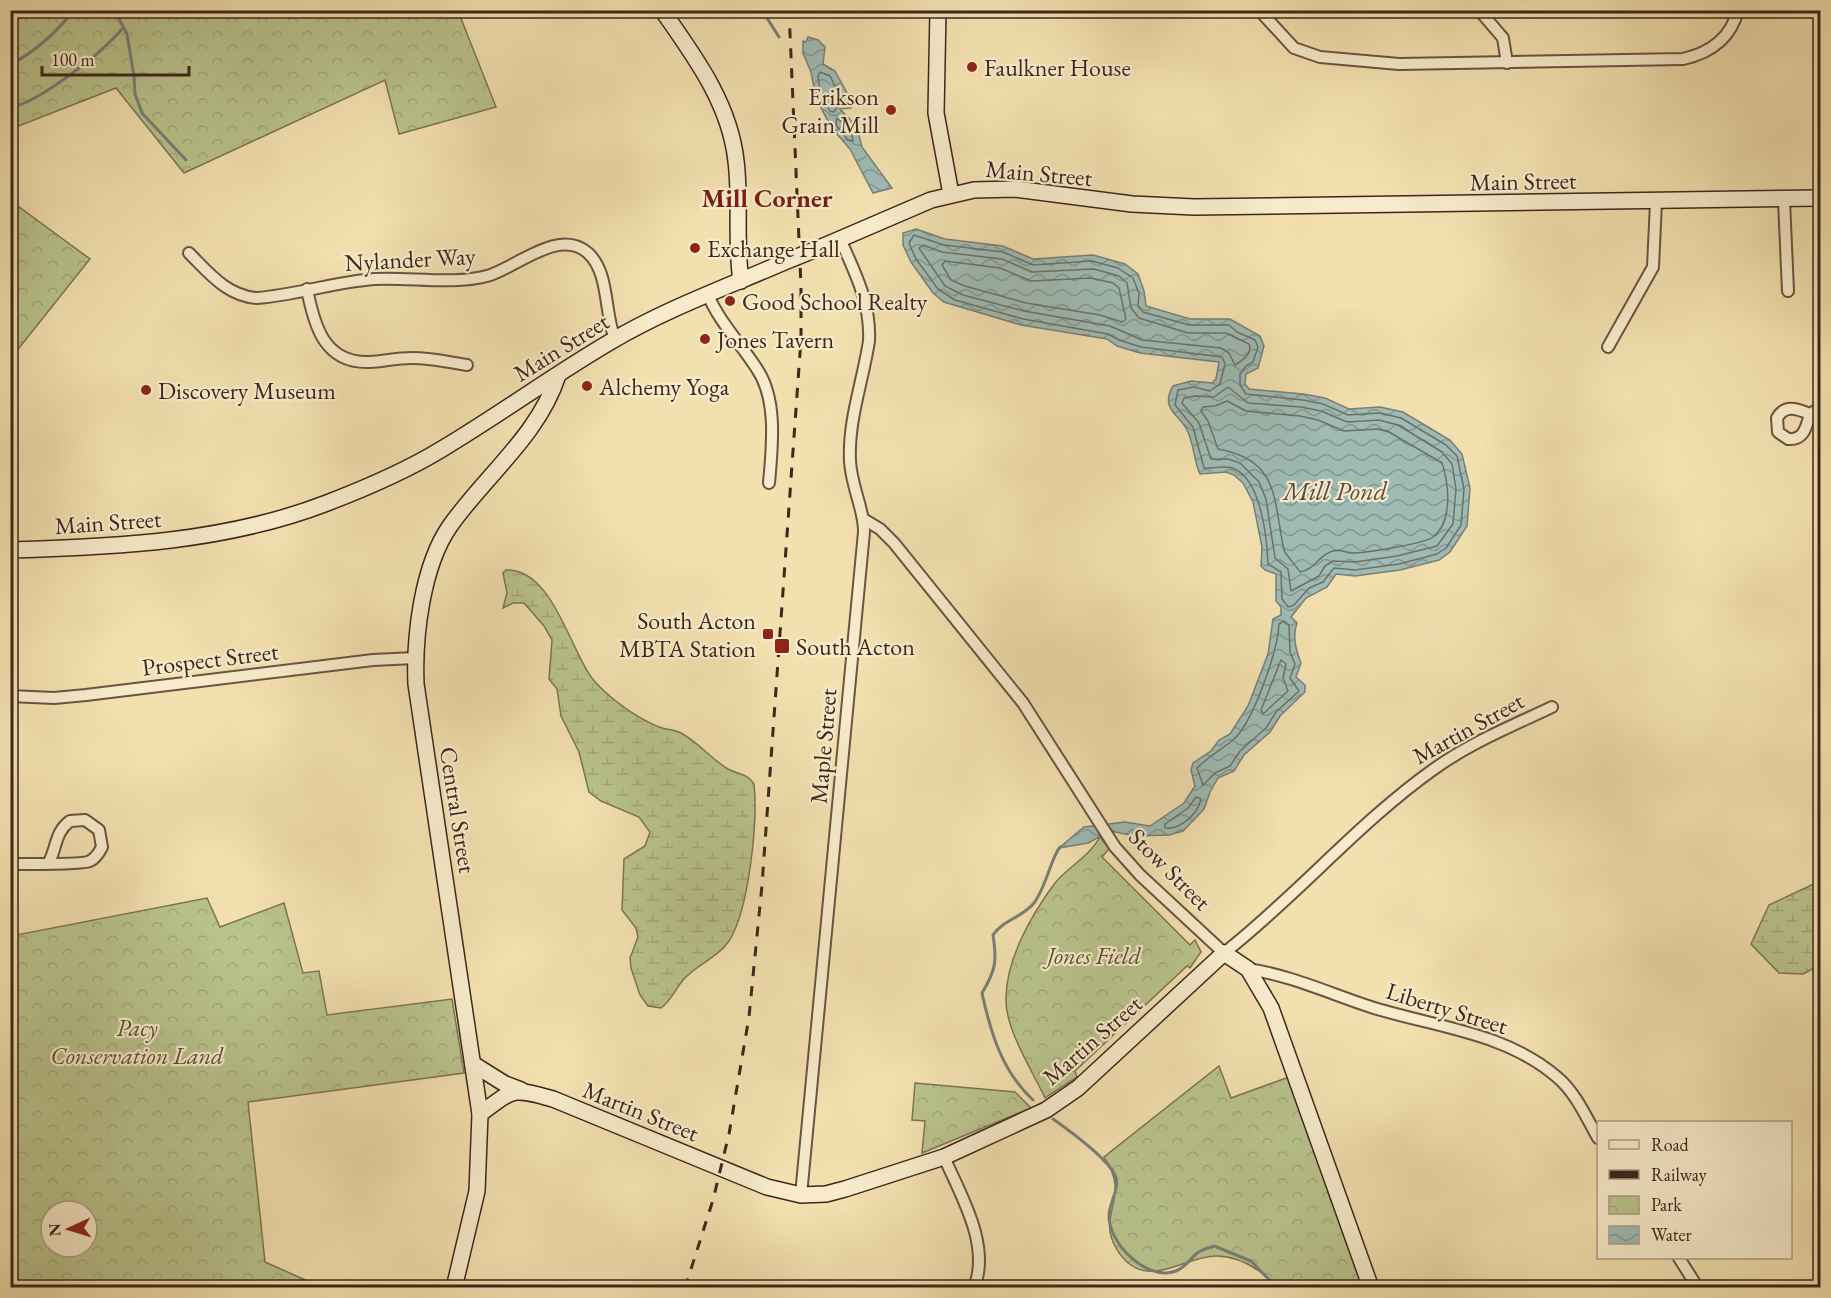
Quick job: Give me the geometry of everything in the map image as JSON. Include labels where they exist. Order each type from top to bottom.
[{"type":"street","points":[[938,10],[936,113],[951,194]]},
{"type":"street","points":[[1258,10],[1294,48],[1320,57],[1399,64],[1671,60],[1694,57],[1720,41],[1738,10]]},
{"type":"street","points":[[1479,10],[1503,38],[1507,63]]},
{"type":"street","points":[[663,11],[712,87],[730,130],[737,165],[741,281]]},
{"type":"street","name":"Main Street","points":[[10,550],[118,546],[195,538],[326,504],[441,450],[615,339],[782,263],[951,194],[980,189],[1015,189],[1122,203],[1194,207],[1821,198]]},
{"type":"street","points":[[1784,200],[1788,291]]},
{"type":"street","points":[[1608,347],[1655,260],[1656,202]]},
{"type":"street","name":"Maple Street","points":[[801,1195],[865,520],[852,483],[850,450],[869,341],[869,323],[863,294],[840,239]]},
{"type":"street","name":"Nylander Way","points":[[189,253],[224,286],[239,295],[263,297],[384,279],[475,278],[498,272],[556,245],[573,246],[589,254],[597,267],[615,339]]},
{"type":"street","points":[[307,289],[319,334],[326,345],[345,357],[369,362],[417,358],[467,365]]},
{"type":"street","points":[[708,295],[731,335],[758,369],[765,387],[772,423],[769,483]]},
{"type":"street","name":"Central Street","points":[[454,1287],[477,1191],[480,1114],[416,684],[415,658],[424,596],[441,540],[455,519],[526,432],[547,402],[558,375]]},
{"type":"street","points":[[1810,414],[1821,408]]},
{"type":"street","name":"Stow Street","points":[[865,520],[880,529],[894,543],[1002,674],[1040,728],[1107,837],[1140,875],[1224,953],[1248,969],[1274,1016],[1371,1287]]},
{"type":"street","name":"Prospect Street","points":[[10,696],[24,698],[75,696],[373,660],[415,658]]},
{"type":"street","name":"Martin Street","points":[[473,1064],[505,1084],[553,1099],[761,1185],[801,1195],[826,1194],[845,1190],[944,1157],[1046,1110],[1078,1088],[1365,825],[1423,777],[1463,751],[1552,707]]},
{"type":"street","points":[[10,864],[49,862],[81,864],[91,861],[102,847],[99,830],[85,820],[70,821],[58,834],[49,862]]},
{"type":"street","name":"Liberty Street","points":[[1248,969],[1281,977],[1408,1018],[1474,1033],[1502,1044],[1534,1061],[1567,1087],[1597,1135]]},
{"type":"street","points":[[480,1114],[506,1094],[521,1090]]},
{"type":"street","points":[[944,1157],[979,1247],[979,1271],[974,1287]]},
{"type":"street","points":[[1680,1259],[1698,1287]]},
{"type":"green space","points":[[11,10],[458,11],[496,107],[399,134],[385,80],[184,173],[116,88],[11,129]]},
{"type":"green space","points":[[11,201],[90,259],[11,358]]},
{"type":"green space","points":[[506,570],[523,573],[537,583],[560,616],[587,670],[596,683],[610,696],[642,719],[687,737],[722,765],[746,776],[754,784],[753,842],[747,887],[736,927],[725,947],[687,976],[661,1008],[648,1006],[640,995],[630,958],[638,937],[636,928],[622,910],[624,859],[645,846],[650,832],[639,817],[601,801],[589,792],[579,752],[561,716],[557,689],[549,679],[552,640],[544,626],[524,603],[513,603],[503,608],[507,593],[503,573]]},
{"type":"green space","name":"Jones Field","points":[[1100,837],[1109,849],[1102,857],[1190,945],[1195,940],[1201,952],[1190,968],[1187,966],[1075,1071],[1077,1077],[1045,1098],[1010,1025],[1006,1001],[1010,970],[1021,938],[1046,895]]},
{"type":"green space","points":[[1820,881],[1820,965],[1803,974],[1779,973],[1751,944],[1769,905]]},
{"type":"green space","name":"Pacy Conservation Land","points":[[207,898],[220,927],[284,903],[303,973],[319,971],[327,1015],[452,999],[464,1073],[248,1102],[265,1262],[321,1287],[11,1287],[11,936]]},
{"type":"green space","points":[[1219,1066],[1231,1098],[1289,1077],[1363,1287],[1308,1289],[1280,1287],[1249,1265],[1223,1256],[1203,1258],[1164,1270],[1138,1269],[1127,1262],[1116,1248],[1111,1236],[1110,1225],[1115,1183],[1112,1171],[1104,1157]]},
{"type":"green space","points":[[915,1083],[1015,1092],[1031,1108],[922,1153],[925,1121],[912,1120]]},
{"type":"water","points":[[808,37],[818,40],[825,47],[823,64],[835,71],[853,104],[851,108],[840,109],[857,127],[862,147],[892,188],[873,193],[850,149],[831,127],[816,98],[811,72],[803,53],[803,41],[806,42]]},
{"type":"water","name":"Mill Pond","points":[[916,229],[945,239],[1003,246],[1033,259],[1093,255],[1125,264],[1138,274],[1146,306],[1190,319],[1230,319],[1260,336],[1264,346],[1258,368],[1246,374],[1245,384],[1249,389],[1325,398],[1349,409],[1380,407],[1403,412],[1450,440],[1462,454],[1470,488],[1467,526],[1450,552],[1439,560],[1400,570],[1355,576],[1336,574],[1327,587],[1306,598],[1291,617],[1297,623],[1295,643],[1301,663],[1296,677],[1305,685],[1305,692],[1280,716],[1270,732],[1244,755],[1234,771],[1218,778],[1204,809],[1183,831],[1169,835],[1135,836],[1110,831],[1088,843],[1059,848],[1084,827],[1125,822],[1150,826],[1184,803],[1195,786],[1191,770],[1193,763],[1211,751],[1219,740],[1230,734],[1248,706],[1268,654],[1273,619],[1281,615],[1281,607],[1276,601],[1276,574],[1261,566],[1262,547],[1253,502],[1243,483],[1234,475],[1226,472],[1200,474],[1188,432],[1168,401],[1173,386],[1191,381],[1212,383],[1216,379],[1219,362],[1140,353],[1117,346],[1107,339],[1021,325],[944,302],[933,293],[911,262],[903,245],[903,233]]},
{"type":"waterway","points":[[10,65],[45,41],[74,10]]},
{"type":"waterway","points":[[114,10],[127,34],[135,94],[142,113],[186,160]]},
{"type":"waterway","points":[[762,10],[779,37]]},
{"type":"waterway","points":[[10,108],[38,96],[70,75],[122,29]]},
{"type":"waterway","points":[[1033,1100],[1013,1077],[999,1051],[982,993],[994,965],[993,935],[1034,903],[1060,847]]},
{"type":"waterway","points":[[1053,1119],[1096,1153],[1115,1175],[1117,1185],[1109,1215],[1110,1226],[1122,1248],[1131,1258],[1153,1271],[1165,1273],[1176,1271],[1197,1253],[1214,1246],[1251,1261],[1277,1288]]},
{"type":"railway","points":[[685,1288],[713,1200],[729,1134],[749,1017],[762,885],[801,339],[801,286],[789,10]]},
{"type":"place","name":"Faulkner House","points":[[972,67]]},
{"type":"place","name":"Erikson Grain Mill","points":[[891,110]]},
{"type":"place","name":"Exchange Hall","points":[[695,248]]},
{"type":"place","name":"Good School Realty","points":[[730,301]]},
{"type":"place","name":"Jones Tavern","points":[[705,339]]},
{"type":"place","name":"Alchemy Yoga","points":[[587,386]]},
{"type":"place","name":"Discovery Museum","points":[[146,390]]},
{"type":"place","name":"South Acton MBTA Station","points":[[768,634]]},
{"type":"place","name":"South Acton","points":[[782,646]]},
{"type":"district","name":"Mill Corner","points":[[767,198]]}]
